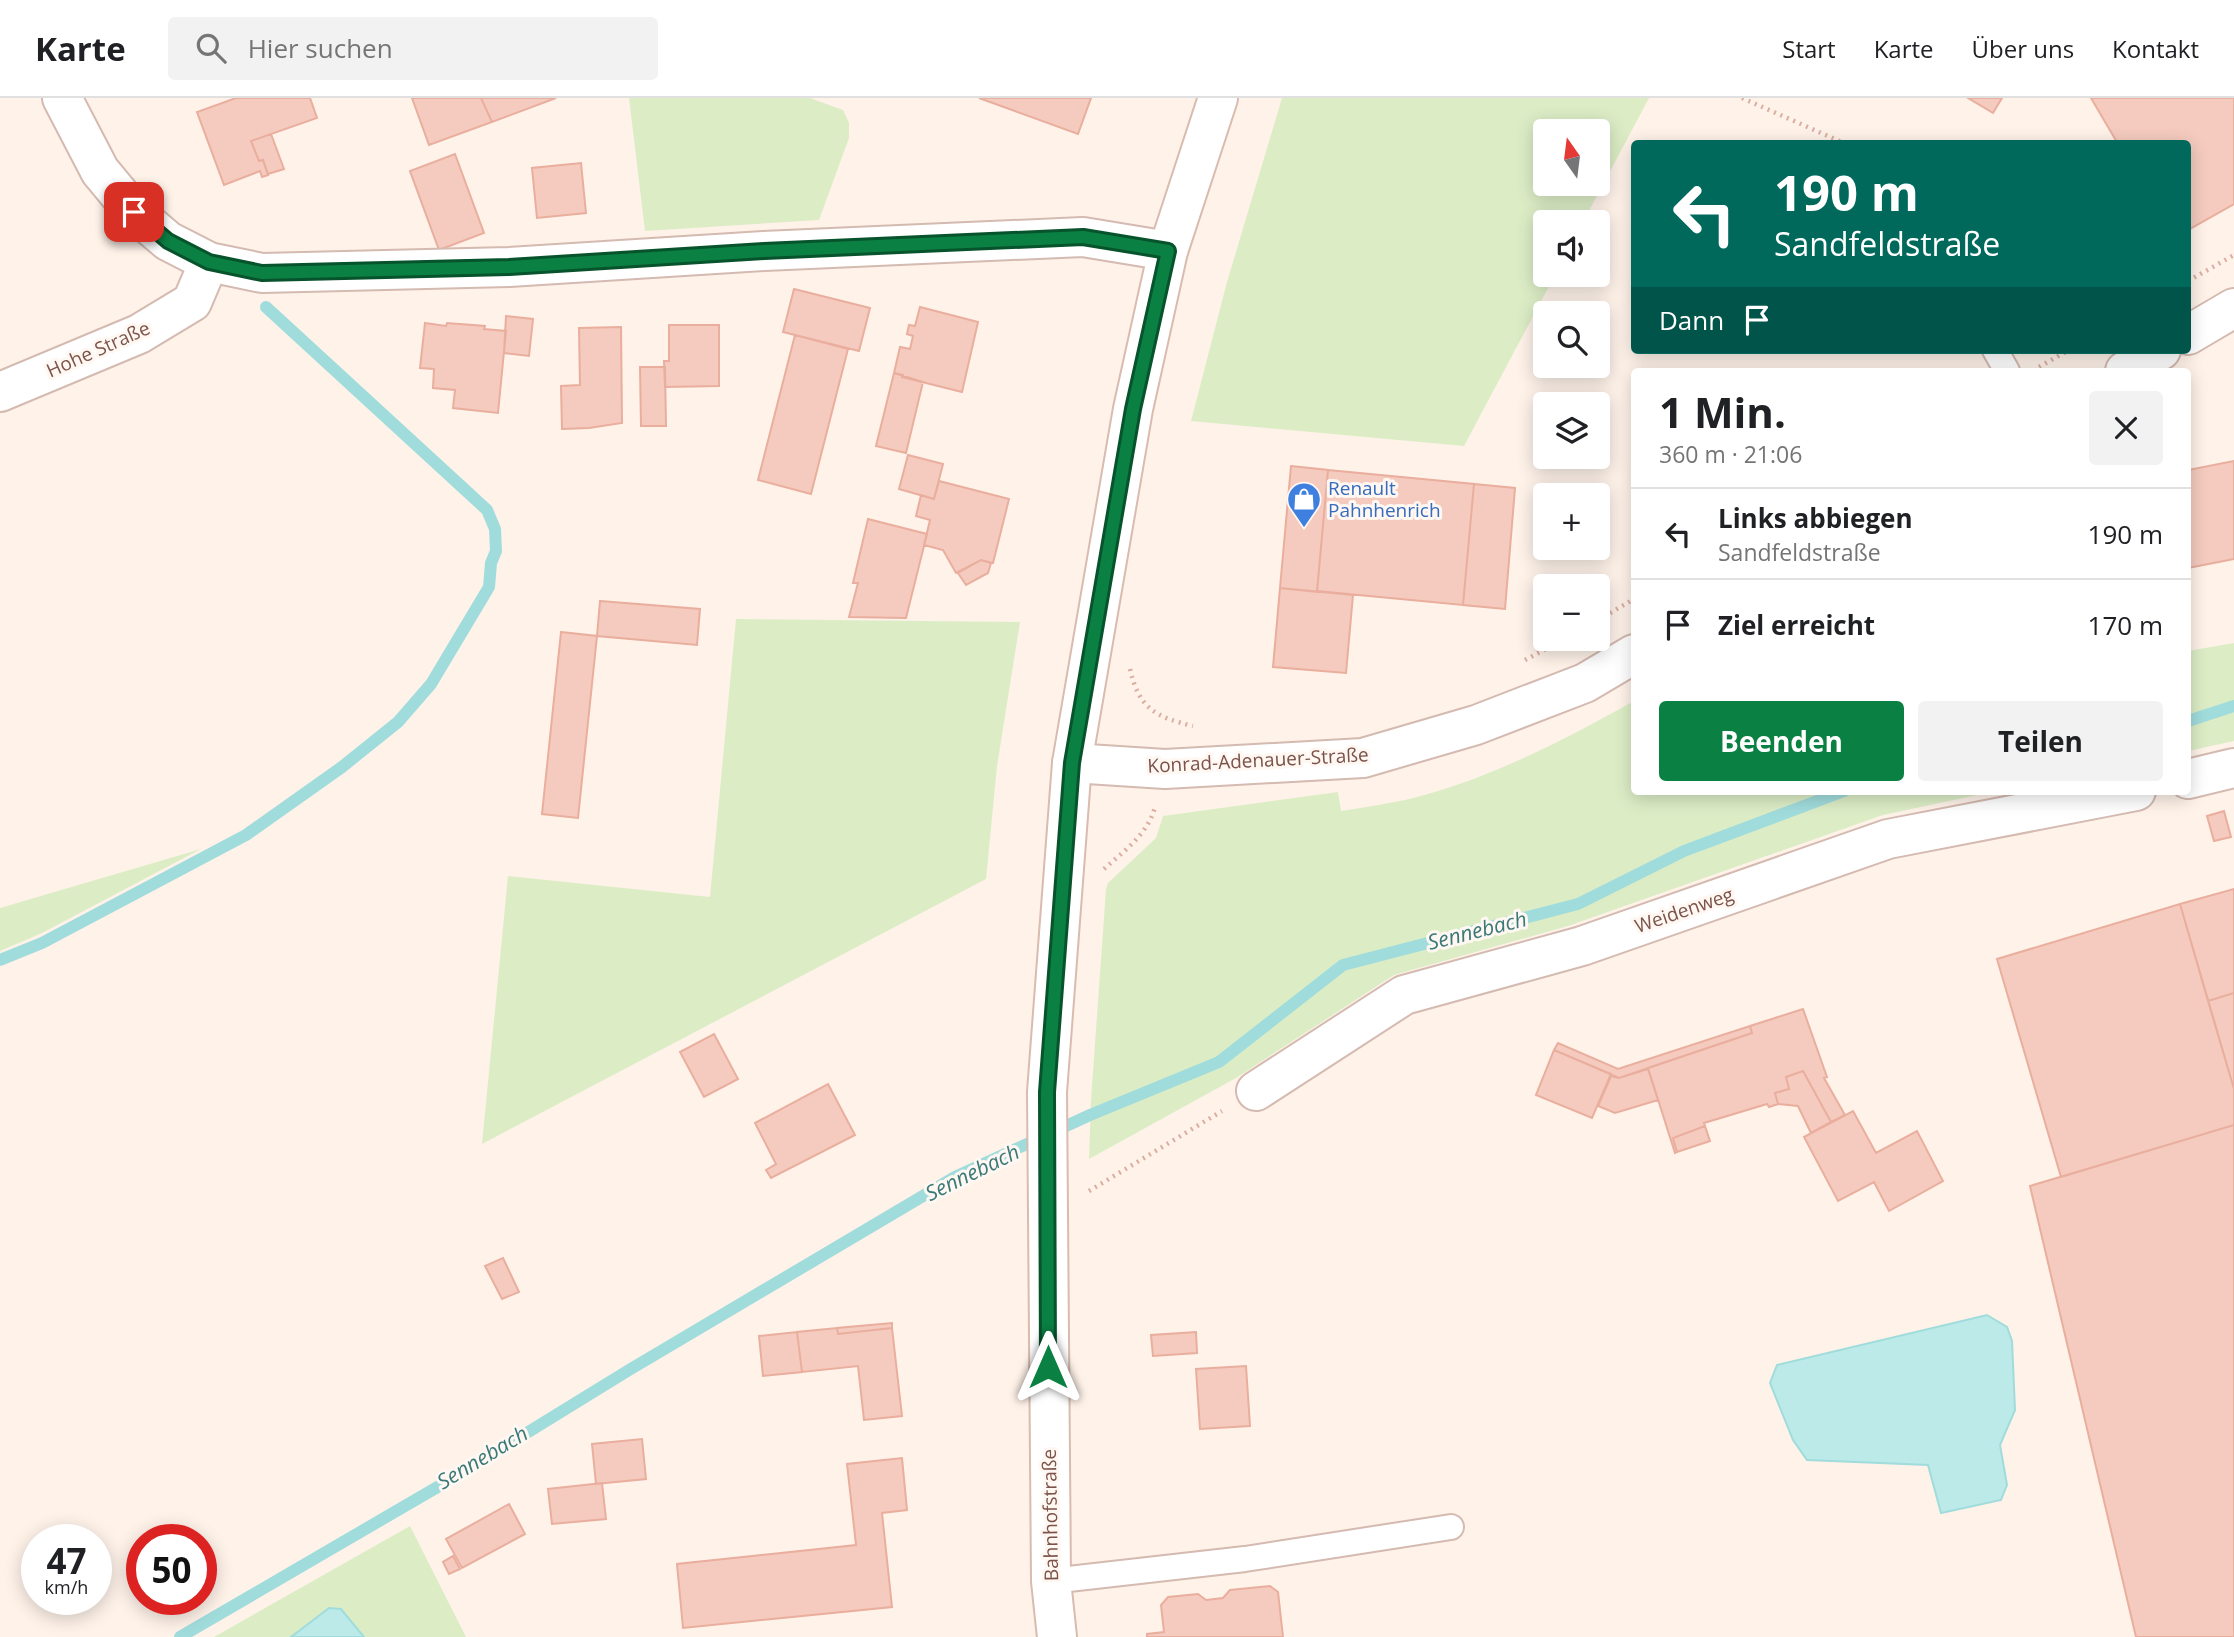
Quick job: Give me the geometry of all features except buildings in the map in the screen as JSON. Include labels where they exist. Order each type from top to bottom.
[{"type":"street","points":[[62,98],[67,112],[100,170],[134,212],[168,241],[209,262],[262,273],[509,267],[750,252],[1083,237],[1168,251]]},
{"type":"street","name":"Bahnhofstraße","points":[[1057,1637],[1051,1581],[1047,1092],[1072,763],[1133,409],[1168,251],[1218,98]]},
{"type":"street","name":"Hohe Straße","points":[[0,392],[139,334],[192,302],[209,262]]},
{"type":"street","points":[[2191,333],[2234,308]]},
{"type":"street","points":[[2130,368],[2154,354]]},
{"type":"street","name":"Konrad-Adenauer-Straße","points":[[1072,763],[1165,769],[1363,758],[1476,725],[1585,683],[1631,656]]},
{"type":"street","points":[[2191,778],[2234,768]]},
{"type":"street","name":"Weidenweg","points":[[1256,1091],[1404,995],[1582,946],[1888,839],[2115,795]]},
{"type":"lane","points":[[1051,1581],[1245,1559],[1451,1527]]},
{"type":"path","points":[[1742,98],[1837,140]]},
{"type":"path","points":[[2191,279],[2234,255]]},
{"type":"path","points":[[2037,368],[2061,354]]},
{"type":"path","points":[[1610,613],[1631,601]]},
{"type":"path","points":[[1513,666],[1542,651]]},
{"type":"path","points":[[1100,872],[1139,838],[1152,821],[1165,769],[1168,720],[1194,726]]},
{"type":"path","points":[[1046,1196],[1081,1196],[1256,1091]]},
{"type":"green space","points":[[629,98],[810,98],[843,110],[849,123],[849,138],[819,220],[645,231]]},
{"type":"green space","points":[[1282,98],[1649,98],[1610,171],[1610,119],[1533,119],[1533,196],[1597,196],[1589,210],[1533,210],[1533,287],[1549,287],[1541,301],[1533,301],[1533,316],[1464,446],[1191,421],[1227,282]]},
{"type":"green space","points":[[736,619],[1020,622],[997,766],[986,879],[482,1144],[508,876],[710,897]]},
{"type":"green space","points":[[2234,643],[2234,741],[2191,750],[2191,650]]},
{"type":"green space","points":[[1631,703],[1631,795],[1977,795],[1883,815],[1568,926],[1394,975],[1236,1078],[1089,1159],[1106,889],[1108,883],[1156,838],[1163,816],[1338,792],[1341,811],[1405,800],[1494,771],[1579,731]]},
{"type":"green space","points":[[201,849],[42,933],[0,951],[0,908]]},
{"type":"green space","points":[[410,1526],[466,1637],[214,1637]]},
{"type":"water","points":[[1987,1315],[2007,1327],[2012,1341],[2015,1410],[2000,1445],[2007,1485],[2001,1500],[1941,1513],[1928,1465],[1807,1460],[1793,1440],[1770,1383],[1777,1365]]},
{"type":"water","points":[[329,1608],[341,1609],[364,1637],[291,1637]]},
{"type":"waterway","points":[[0,960],[42,943],[246,835],[342,767],[398,722],[431,684],[489,587],[491,563],[496,551],[495,529],[487,510],[266,307]]},
{"type":"waterway","name":"Sennebach","points":[[2191,720],[2234,706]]},
{"type":"waterway","name":"Sennebach","points":[[180,1637],[465,1471],[629,1370],[955,1177],[1090,1115],[1219,1062],[1343,965],[1578,904],[1684,851],[1833,795]]},
{"type":"place","name":"Renault Pahnhenrich","points":[[1304,529]]},
{"type":"route","points":[[134,212],[168,241],[209,262],[262,273],[509,267],[764,251],[1083,237],[1168,251],[1133,409],[1072,763],[1047,1092],[1048,1367]]}]
